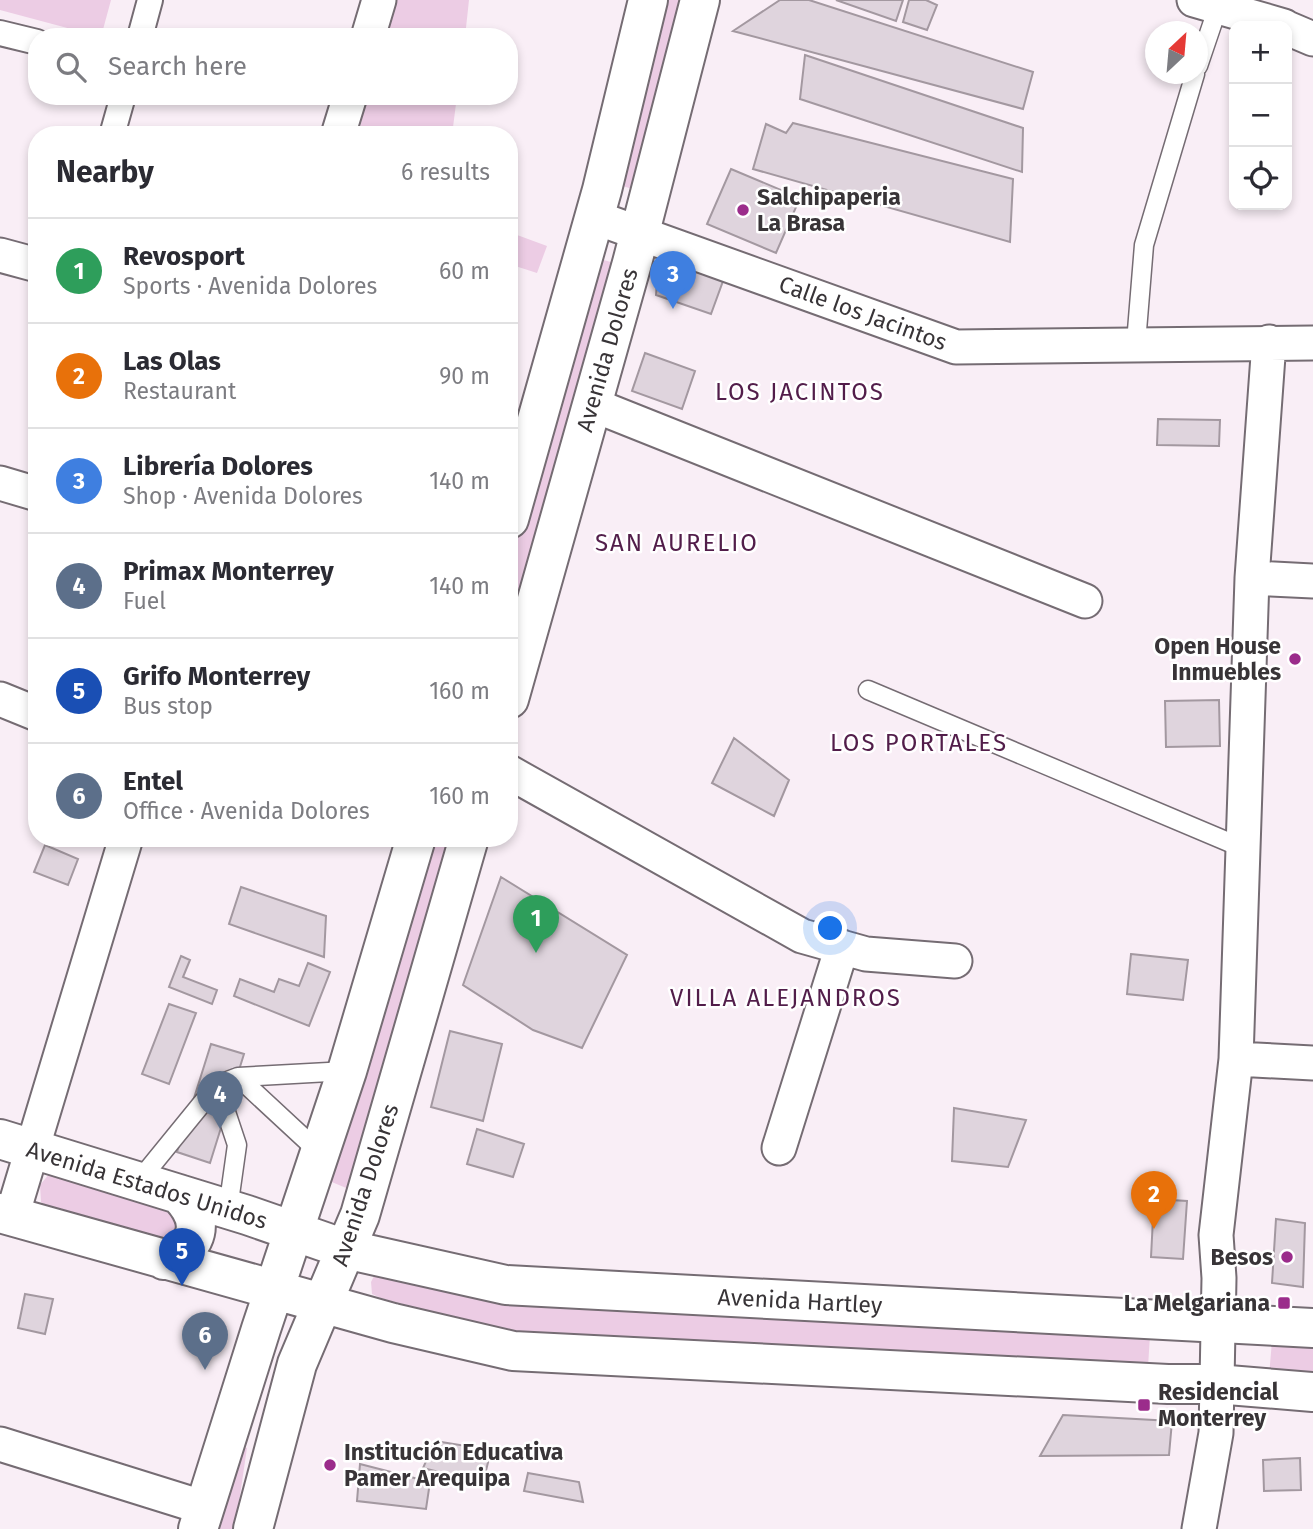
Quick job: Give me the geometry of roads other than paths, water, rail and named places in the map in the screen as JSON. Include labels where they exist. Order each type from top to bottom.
[{"type":"main road","name":"Avenida Dolores","points":[[518,459],[594,217],[648,0]]},
{"type":"main road","name":"Avenida Dolores","points":[[518,667],[640,233],[700,0]]},
{"type":"main road","points":[[201,1518],[347,1071],[413,847]]},
{"type":"main road","name":"Avenida Dolores","points":[[253,1529],[297,1364],[360,1215],[467,847]]},
{"type":"main road","name":"Avenida Estados Unidos","points":[[16,1144],[294,1232]]},
{"type":"main road","points":[[164,1260],[180,1254],[192,1241],[197,1224],[192,1207],[180,1194]]},
{"type":"main road","points":[[6,1214],[164,1260],[513,1352],[1168,1384],[1216,1384],[1313,1392]]},
{"type":"main road","name":"Avenida Hartley","points":[[294,1232],[345,1249],[506,1285],[1313,1328]]},
{"type":"street","points":[[142,28],[150,0]]},
{"type":"street","points":[[371,28],[379,0]]},
{"type":"street","points":[[1206,3],[1265,21]]},
{"type":"street","points":[[1292,30],[1313,39]]},
{"type":"street","points":[[0,33],[28,40]]},
{"type":"street","points":[[115,126],[120,105]]},
{"type":"street","points":[[341,126],[347,105]]},
{"type":"street","name":"Calle los Jacintos","points":[[594,217],[956,347],[1313,343]]},
{"type":"street","points":[[0,255],[28,263]]},
{"type":"street","points":[[1199,1529],[1216,1433],[1219,1323],[1216,1235],[1236,1059],[1252,578],[1269,342]]},
{"type":"street","points":[[591,404],[1084,601]]},
{"type":"street","points":[[0,483],[28,491]]},
{"type":"street","points":[[1252,578],[1313,581]]},
{"type":"street","points":[[0,699],[28,710]]},
{"type":"street","points":[[518,777],[802,936],[866,954],[955,961]]},
{"type":"street","points":[[6,1214],[16,1144],[123,847]]},
{"type":"street","points":[[779,1148],[842,947]]},
{"type":"street","points":[[1236,1059],[1313,1063]]},
{"type":"street","points":[[0,1444],[201,1518]]},
{"type":"lane","points":[[1204,21],[1206,3]]},
{"type":"lane","points":[[1136,343],[1144,245],[1192,84]]},
{"type":"lane","points":[[868,690],[1245,849]]},
{"type":"lane","points":[[138,1182],[217,1085],[238,1077],[347,1071]]},
{"type":"lane","points":[[238,1077],[320,1153]]},
{"type":"lane","points":[[217,1085],[237,1145],[228,1209]]},
{"type":"place","name":"Salchipaperia La Brasa","points":[[743,210]]},
{"type":"place","name":"Librería Dolores","points":[[673,309]]},
{"type":"place","name":"Open House Inmuebles","points":[[1295,659]]},
{"type":"place","name":"Revosport","points":[[536,953]]},
{"type":"place","name":"Primax Monterrey","points":[[220,1129]]},
{"type":"place","name":"Las Olas","points":[[1154,1229]]},
{"type":"place","name":"Besos","points":[[1287,1257]]},
{"type":"place","name":"Grifo Monterrey","points":[[182,1286]]},
{"type":"place","name":"La Melgariana","points":[[1284,1303]]},
{"type":"place","name":"Entel","points":[[205,1370]]},
{"type":"place","name":"Residencial Monterrey","points":[[1144,1405]]},
{"type":"place","name":"Institución Educativa Pamer Arequipa","points":[[330,1465]]},
{"type":"district","name":"LOS JACINTOS","points":[[800,392]]},
{"type":"district","name":"SAN AURELIO","points":[[677,543]]},
{"type":"district","name":"LOS PORTALES","points":[[919,743]]},
{"type":"district","name":"VILLA ALEJANDROS","points":[[786,998]]}]
